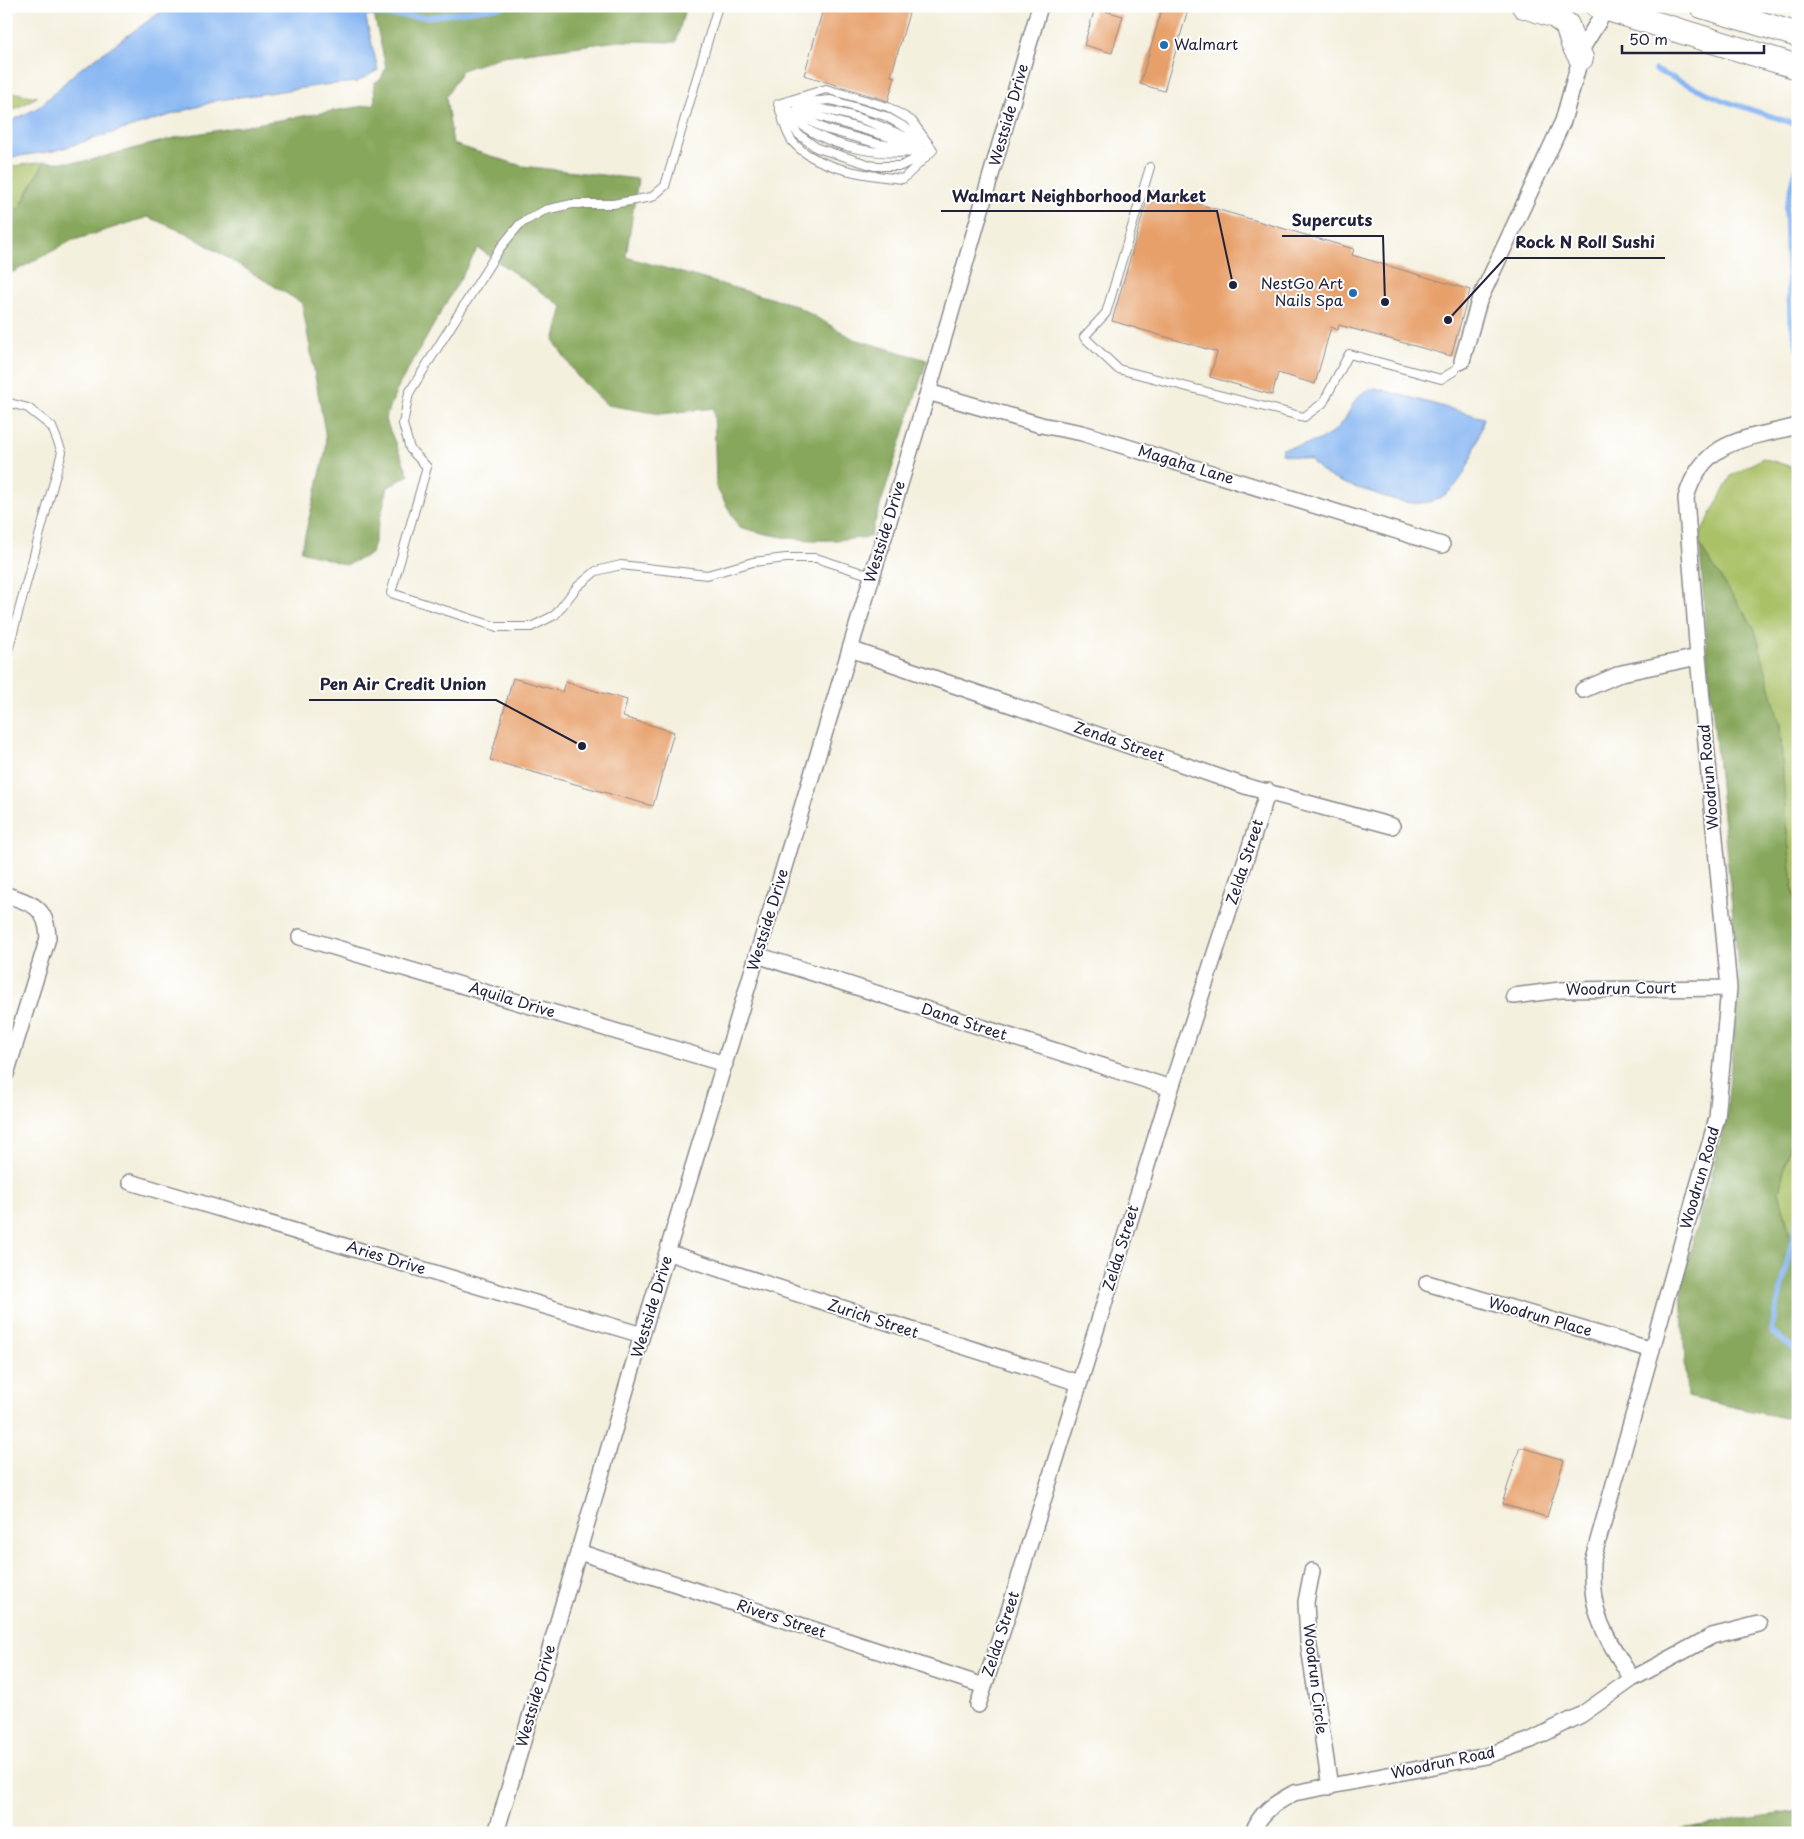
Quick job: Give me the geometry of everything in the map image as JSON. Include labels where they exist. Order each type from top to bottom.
[{"type":"main road","points":[[1524,6],[1555,16],[1567,25],[1573,44],[1581,58]]},
{"type":"main road","points":[[1702,6],[1798,35]]},
{"type":"main road","points":[[1759,6],[1798,18]]},
{"type":"main road","points":[[1606,7],[1794,64]]},
{"type":"street","name":"Westside Drive","points":[[496,1833],[642,1334],[669,1253],[928,392],[1040,6]]},
{"type":"street","points":[[1462,361],[1480,301],[1563,121],[1584,45],[1606,7]]},
{"type":"street","name":"Magaha Lane","points":[[928,392],[1041,425],[1082,433],[1442,545]]},
{"type":"street","name":"Woodrun Road","points":[[1632,1679],[1604,1634],[1595,1611],[1591,1586],[1592,1562],[1717,1118],[1729,988],[1698,656],[1686,498],[1691,481],[1700,466],[1712,454],[1727,445],[1798,426]]},
{"type":"street","name":"Zenda Street","points":[[850,649],[1245,786],[1392,826]]},
{"type":"street","points":[[1583,690],[1622,673],[1698,656]]},
{"type":"street","name":"Zelda Street","points":[[978,1705],[1171,1088],[1268,791]]},
{"type":"street","points":[[6,895],[34,905],[42,914],[47,926],[48,938],[6,1074]]},
{"type":"street","name":"Aquila Drive","points":[[300,937],[725,1064]]},
{"type":"street","name":"Dana Street","points":[[758,955],[1171,1088]]},
{"type":"street","name":"Woodrun Court","points":[[1514,996],[1560,990],[1729,988]]},
{"type":"street","name":"Aries Drive","points":[[130,1182],[642,1334]]},
{"type":"street","name":"Zurich Street","points":[[669,1253],[1079,1383]]},
{"type":"street","name":"Woodrun Place","points":[[1427,1284],[1652,1350]]},
{"type":"street","name":"Rivers Street","points":[[579,1552],[984,1686]]},
{"type":"street","name":"Woodrun Circle","points":[[1312,1571],[1306,1602],[1308,1640],[1330,1787]]},
{"type":"street","name":"Woodrun Road","points":[[1253,1833],[1265,1812],[1276,1803],[1294,1794],[1486,1756],[1531,1740],[1581,1716],[1632,1679],[1712,1636],[1759,1624]]},
{"type":"lane","points":[[718,6],[665,186],[652,197],[613,204],[572,204],[545,210],[520,224],[500,248],[409,393],[403,424],[410,449],[428,467],[391,593],[497,627],[532,627],[555,615],[577,587],[596,571],[621,566],[707,575],[752,562],[786,558],[816,558],[872,576]]},
{"type":"lane","points":[[778,104],[826,89],[888,107],[912,121],[933,150]]},
{"type":"lane","points":[[778,104],[831,100],[885,116],[908,129],[933,150]]},
{"type":"lane","points":[[778,104],[933,150]]},
{"type":"lane","points":[[778,104],[802,128],[820,137],[875,152],[899,155],[933,150]]},
{"type":"lane","points":[[778,104],[798,134],[817,148],[874,166],[901,166],[933,150]]},
{"type":"lane","points":[[778,104],[791,140],[816,160],[870,176],[903,179],[933,150]]},
{"type":"lane","points":[[1150,166],[1106,313],[1084,337],[1118,369],[1304,417],[1323,403],[1349,354],[1441,379],[1454,371],[1462,361]]},
{"type":"lane","points":[[6,402],[28,408],[52,427],[62,452],[6,658]]},
{"type":"green space","points":[[372,6],[686,6],[676,42],[619,41],[503,56],[462,70],[446,97],[453,144],[522,166],[638,179],[626,257],[795,305],[854,339],[927,360],[870,537],[804,540],[739,527],[716,487],[714,408],[661,414],[607,405],[577,376],[554,341],[563,307],[478,248],[399,385],[385,419],[409,475],[388,487],[371,554],[346,565],[301,551],[326,450],[325,432],[302,303],[188,234],[148,217],[71,241],[6,276],[6,217],[20,207],[44,162],[83,162],[178,137],[375,104],[374,83],[381,79],[386,67]]},
{"type":"green space","points":[[6,91],[37,97],[6,114]]},
{"type":"green space","points":[[44,162],[20,207],[6,217],[6,167]]},
{"type":"green space","points":[[1763,458],[1798,469],[1798,930],[1786,823],[1780,725],[1700,546],[1699,537],[1731,476]]},
{"type":"green space","points":[[1700,546],[1755,629],[1780,725],[1786,823],[1798,930],[1798,1107],[1779,1191],[1798,1267],[1798,1421],[1687,1397],[1681,1291],[1686,1266],[1726,1120],[1739,977],[1707,655]]},
{"type":"green space","points":[[1798,1107],[1798,1267],[1779,1191]]},
{"type":"green space","points":[[1798,1811],[1798,1833],[1652,1833],[1673,1830]]},
{"type":"water","points":[[169,6],[363,6],[378,70],[357,82],[219,100],[54,151],[6,158],[6,124],[39,107],[76,72]]},
{"type":"water","points":[[1376,388],[1484,418],[1474,451],[1467,466],[1459,481],[1449,492],[1436,500],[1420,503],[1396,500],[1338,481],[1323,472],[1311,460],[1281,454],[1282,449],[1309,444],[1333,432],[1345,419],[1356,399],[1367,390]]},
{"type":"building","points":[[824,6],[911,6],[891,76],[895,77],[888,101],[804,75]]},
{"type":"building","name":"Walmart","points":[[1163,6],[1189,6],[1164,91],[1140,84]]},
{"type":"building","points":[[1095,8],[1123,16],[1112,53],[1084,45]]},
{"type":"building","points":[[1150,190],[1354,249],[1352,255],[1470,290],[1451,356],[1339,325],[1338,330],[1331,327],[1315,384],[1278,373],[1272,395],[1210,377],[1217,352],[1112,321]]},
{"type":"building","points":[[513,678],[562,692],[565,682],[627,700],[623,717],[674,732],[653,806],[490,760]]},
{"type":"building","points":[[1520,1447],[1564,1460],[1547,1517],[1502,1504]]},
{"type":"waterway","points":[[365,14],[428,17],[506,6]]},
{"type":"waterway","points":[[1655,70],[1725,101],[1798,125]]},
{"type":"waterway","points":[[1798,163],[1786,209],[1790,316],[1798,349]]},
{"type":"waterway","points":[[1798,1217],[1771,1332],[1798,1351]]},
{"type":"place","name":"Walmart","points":[[1164,45]]},
{"type":"place","name":"Walmart Neighborhood Market","points":[[1233,285]]},
{"type":"place","name":"NestGo Art Nails Spa","points":[[1353,293]]},
{"type":"place","name":"Supercuts","points":[[1385,302]]},
{"type":"place","name":"Rock N Roll Sushi","points":[[1448,320]]},
{"type":"place","name":"Pen Air Credit Union","points":[[582,746]]}]
